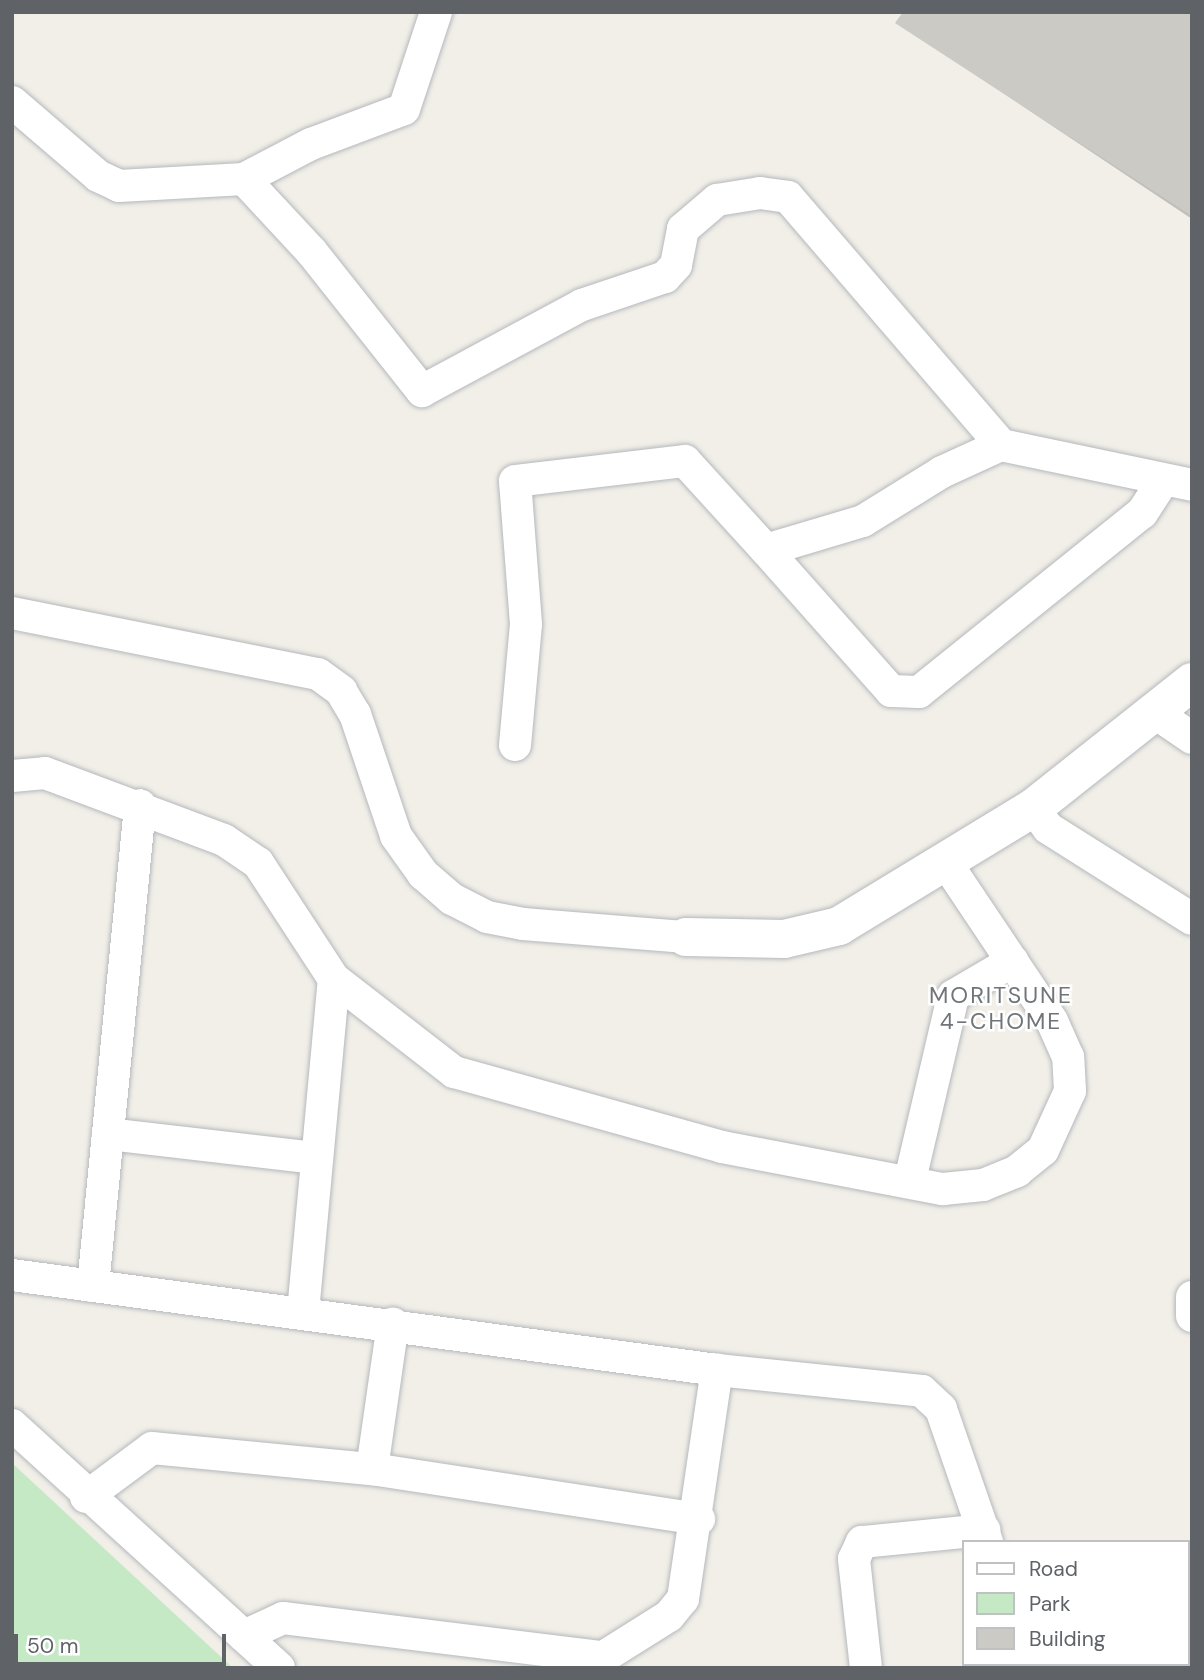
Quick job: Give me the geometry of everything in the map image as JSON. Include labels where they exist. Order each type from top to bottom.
[{"type":"street","points":[[12,102],[98,176],[119,186],[244,179],[311,144],[404,109],[436,12]]},
{"type":"street","points":[[244,179],[422,391],[583,305],[666,277],[676,265],[683,229],[717,200],[760,193],[788,197],[1001,445]]},
{"type":"street","points":[[766,550],[863,521],[942,472],[1001,445],[1177,483]]},
{"type":"street","points":[[515,745],[526,624],[515,481],[685,461],[891,691],[919,692],[1177,483]]},
{"type":"street","points":[[12,614],[318,674],[341,691],[355,714],[396,836],[423,874],[452,899],[487,917],[523,924],[686,937],[812,936],[947,864],[1033,808],[1192,682]]},
{"type":"street","points":[[1154,712],[1192,738]]},
{"type":"street","points":[[12,776],[45,773],[139,805],[224,840],[258,863],[334,979],[454,1072],[722,1147],[910,1180],[943,1189],[983,1185],[1017,1171],[1059,1124],[1070,1091],[1069,1057],[1013,961],[947,864]]},
{"type":"street","points":[[93,1286],[139,805]]},
{"type":"street","points":[[1033,808],[1048,828],[1192,919]]},
{"type":"street","points":[[910,1180],[953,996],[1013,961]]},
{"type":"street","points":[[303,1312],[314,1158],[334,979]]},
{"type":"street","points":[[108,1134],[314,1158]]},
{"type":"street","points":[[12,1275],[393,1324],[717,1370],[922,1391],[941,1409],[985,1536],[862,1542],[854,1559],[866,1668]]},
{"type":"street","points":[[1192,1297],[1192,1316]]},
{"type":"street","points":[[372,1469],[393,1324]]},
{"type":"street","points":[[244,1636],[284,1618],[594,1662],[668,1616],[683,1599],[699,1519],[717,1370]]},
{"type":"street","points":[[12,1425],[86,1497],[279,1668]]},
{"type":"street","points":[[86,1497],[152,1448],[372,1469],[699,1519]]},
{"type":"green space","points":[[12,1463],[233,1668],[12,1668]]},
{"type":"building","points":[[903,12],[1192,12],[1192,216],[895,23]]},
{"type":"district","name":"MORITSUNE 4-CHOME","points":[[1001,1008]]}]
